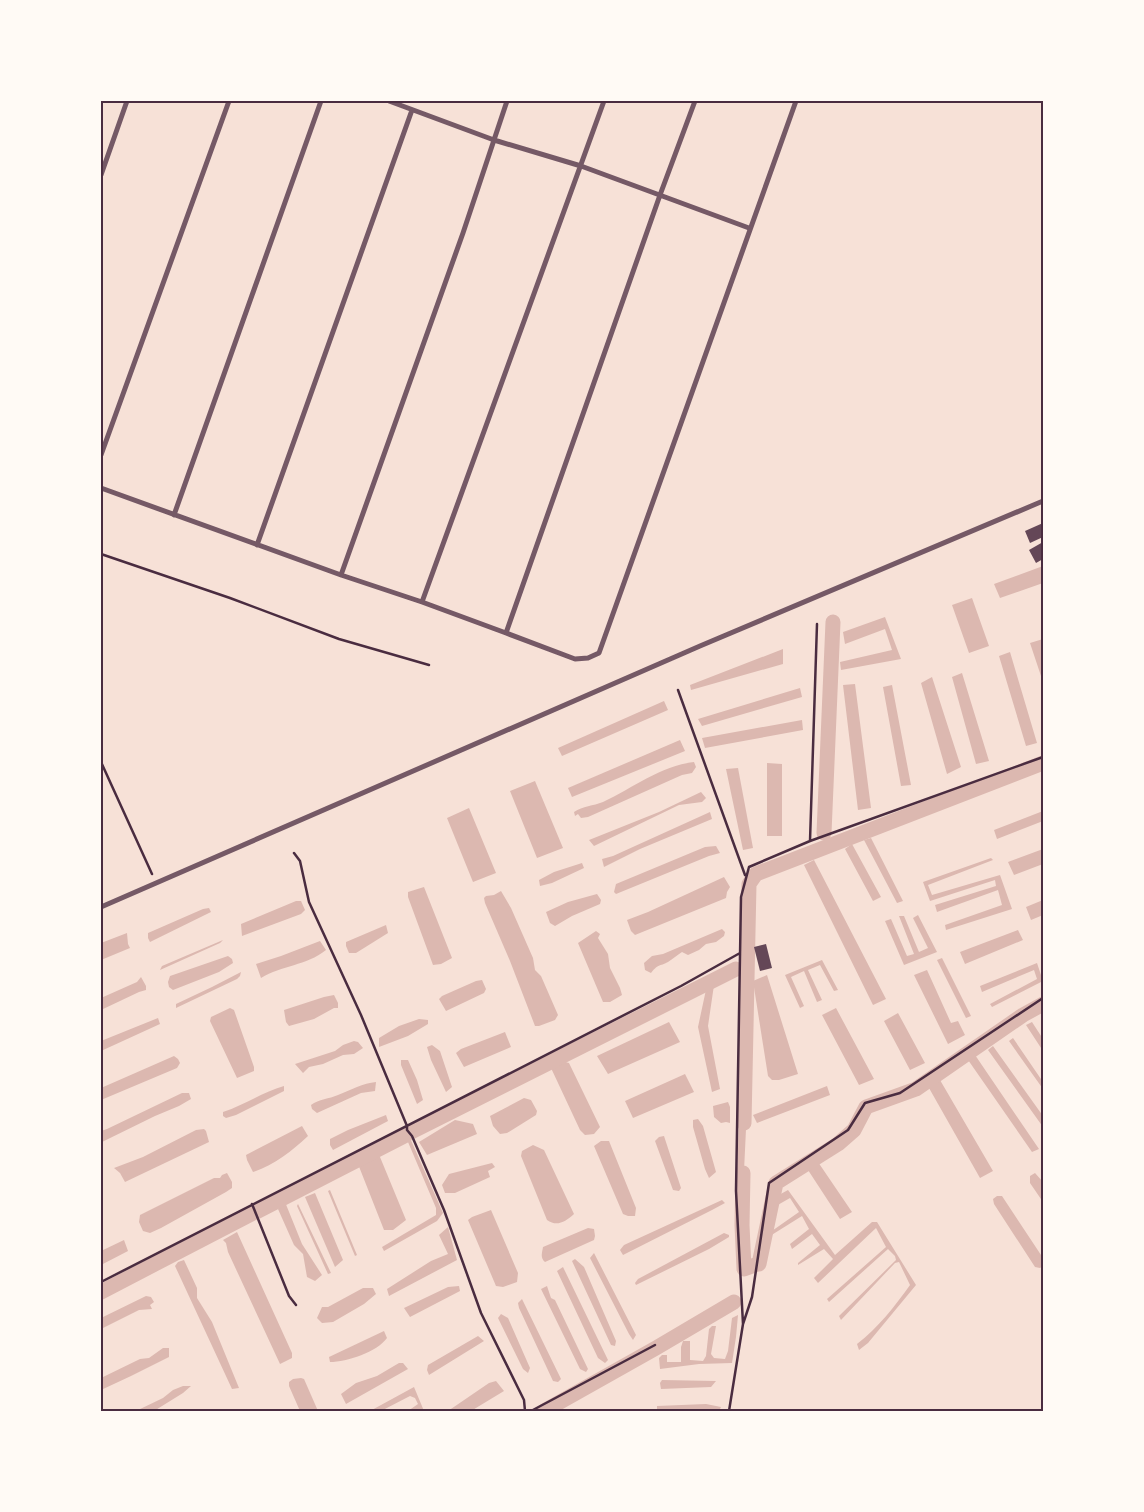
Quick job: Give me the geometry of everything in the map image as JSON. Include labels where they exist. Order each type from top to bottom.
[{"type":"street","points":[[101,175],[127,101]]},
{"type":"street","points":[[101,455],[229,101]]},
{"type":"street","points":[[174,515],[321,101]]},
{"type":"street","points":[[389,101],[494,140],[581,166],[750,228]]},
{"type":"street","points":[[341,575],[463,233],[507,101]]},
{"type":"street","points":[[422,602],[604,101]]},
{"type":"street","points":[[506,632],[695,101]]},
{"type":"street","points":[[101,488],[341,575],[506,632],[575,659],[588,658],[599,653],[796,101]]},
{"type":"street","points":[[257,545],[412,110]]},
{"type":"street","points":[[101,907],[690,650],[1043,501]]},
{"type":"path","points":[[101,554],[339,638],[429,665]]},
{"type":"path","points":[[810,841],[817,624]]},
{"type":"path","points":[[678,690],[745,876]]},
{"type":"path","points":[[743,1324],[736,1192],[741,897],[745,876],[749,867],[810,841],[1043,756]]},
{"type":"path","points":[[101,762],[156,883]]},
{"type":"path","points":[[294,853],[300,861],[309,902],[361,1015],[407,1130],[412,1136],[444,1210],[481,1312],[524,1400],[526,1411]]},
{"type":"path","points":[[101,1282],[681,986],[740,953]]},
{"type":"path","points":[[729,1411],[743,1324],[752,1298],[769,1183],[848,1130],[865,1103],[900,1093],[1043,998]]},
{"type":"path","points":[[252,1204],[289,1296],[296,1305]]},
{"type":"path","points":[[530,1411],[655,1345]]},
{"type":"shaded area","points":[[1043,566],[1043,583],[1000,598],[994,584]]},
{"type":"shaded area","points":[[972,598],[989,646],[969,653],[952,605]]},
{"type":"shaded area","points":[[885,617],[901,659],[841,670],[840,662],[892,650],[885,629],[845,644],[843,632]]},
{"type":"shaded area","points":[[1043,639],[1043,682],[1030,643]]},
{"type":"shaded area","points":[[783,649],[783,664],[691,690],[690,685]]},
{"type":"shaded area","points":[[1010,652],[1037,743],[1026,746],[999,656]]},
{"type":"shaded area","points":[[962,673],[989,761],[976,764],[952,677]]},
{"type":"shaded area","points":[[932,677],[961,767],[947,774],[921,683]]},
{"type":"shaded area","points":[[855,684],[871,808],[858,810],[843,685]]},
{"type":"shaded area","points":[[892,685],[911,785],[901,786],[883,687]]},
{"type":"shaded area","points":[[800,688],[802,697],[702,726],[698,719]]},
{"type":"shaded area","points":[[664,701],[668,710],[562,756],[558,748]]},
{"type":"shaded area","points":[[802,720],[803,730],[705,748],[702,738]]},
{"type":"shaded area","points":[[680,740],[685,751],[572,797],[568,788]]},
{"type":"shaded area","points":[[694,762],[696,767],[692,773],[682,775],[588,817],[581,818],[578,814],[575,816],[574,812],[577,810],[603,802],[658,773],[682,764]]},
{"type":"shaded area","points":[[767,763],[782,764],[782,836],[767,836]]},
{"type":"shaded area","points":[[738,768],[753,848],[743,850],[726,769]]},
{"type":"shaded area","points":[[535,781],[563,848],[537,858],[510,791]]},
{"type":"shaded area","points":[[701,792],[706,798],[702,802],[679,805],[594,846],[589,840],[659,812]]},
{"type":"shaded area","points":[[469,808],[496,873],[473,882],[447,818]]},
{"type":"shaded area","points":[[1043,811],[1043,821],[997,839],[994,830]]},
{"type":"shaded area","points":[[710,812],[712,819],[640,849],[604,867],[602,859],[613,856]]},
{"type":"shaded area","points":[[871,838],[903,901],[897,903],[864,840]]},
{"type":"shaded area","points":[[852,844],[881,897],[873,901],[845,849]]},
{"type":"shaded area","points":[[716,846],[720,853],[616,894],[614,892],[616,884],[705,847]]},
{"type":"shaded area","points":[[1043,849],[1043,864],[1014,875],[1008,862]]},
{"type":"shaded area","points":[[991,858],[993,860],[928,885],[932,895],[1000,875],[1012,909],[946,930],[945,925],[1002,905],[998,890],[937,912],[935,905],[996,886],[995,880],[930,901],[923,882]]},
{"type":"shaded area","points":[[814,860],[886,999],[873,1005],[804,865]]},
{"type":"shaded area","points":[[582,863],[584,868],[552,883],[540,886],[539,880],[554,872]]},
{"type":"shaded area","points":[[724,877],[730,887],[726,898],[635,935],[631,931],[627,920]]},
{"type":"shaded area","points":[[424,887],[452,958],[441,964],[433,965],[408,897],[408,892]]},
{"type":"shaded area","points":[[501,891],[511,908],[533,958],[535,970],[541,976],[558,1015],[555,1020],[539,1026],[535,1026],[485,903],[484,898],[486,896],[494,895]]},
{"type":"shaded area","points":[[597,894],[601,900],[600,904],[572,916],[555,926],[550,923],[546,912],[568,902]]},
{"type":"shaded area","points":[[1043,900],[1043,915],[1031,920],[1026,907]]},
{"type":"shaded area","points":[[296,901],[301,901],[305,910],[301,914],[242,936],[241,924]]},
{"type":"shaded area","points":[[209,908],[211,912],[150,942],[148,933]]},
{"type":"shaded area","points":[[918,915],[937,952],[904,965],[885,921],[891,919],[907,956],[914,954],[899,916],[904,916],[919,952],[928,948],[913,918]]},
{"type":"shaded area","points":[[386,925],[388,933],[356,953],[349,953],[346,942]]},
{"type":"shaded area","points":[[722,929],[725,932],[724,936],[716,942],[706,944],[688,955],[682,952],[668,962],[658,966],[651,973],[645,970],[644,963],[652,956],[663,954]]},
{"type":"shaded area","points":[[1018,930],[1023,940],[965,964],[960,952]]},
{"type":"shaded area","points":[[596,931],[600,934],[598,938],[608,954],[610,968],[622,995],[610,1002],[603,1002],[578,943]]},
{"type":"shaded area","points":[[127,933],[130,948],[101,960],[101,943]]},
{"type":"shaded area","points":[[223,940],[220,943],[160,970],[162,966]]},
{"type":"shaded area","points":[[320,941],[326,950],[310,959],[277,970],[261,978],[256,964]]},
{"type":"shaded area","points":[[228,956],[232,959],[233,963],[219,972],[173,990],[169,987],[170,976]]},
{"type":"shaded area","points":[[942,958],[971,1016],[966,1018],[937,960]]},
{"type":"shaded area","points":[[822,960],[838,990],[834,991],[820,965],[808,970],[822,1000],[817,1002],[804,971],[791,977],[804,1006],[800,1008],[785,975]]},
{"type":"shaded area","points":[[1037,963],[1043,981],[992,1007],[990,1004],[1037,979],[1034,970],[982,992],[980,986]]},
{"type":"shaded area","points":[[927,970],[951,1023],[958,1021],[965,1035],[948,1044],[914,975]]},
{"type":"shaded area","points":[[241,972],[237,979],[176,1008],[176,1004]]},
{"type":"shaded area","points":[[767,975],[798,1074],[779,1080],[772,1080],[768,1076],[753,981]]},
{"type":"shaded area","points":[[141,977],[146,990],[101,1010],[101,998],[137,982]]},
{"type":"shaded area","points":[[482,980],[486,989],[484,993],[446,1011],[439,999],[442,996]]},
{"type":"shaded area","points":[[707,985],[714,985],[708,1026],[720,1089],[712,1092],[698,1027]]},
{"type":"shaded area","points":[[334,995],[338,1008],[334,1008],[314,1019],[289,1026],[286,1022],[284,1010]]},
{"type":"shaded area","points":[[230,1008],[234,1010],[254,1067],[254,1071],[237,1078],[210,1021],[211,1017]]},
{"type":"shaded area","points":[[836,1008],[874,1079],[859,1085],[822,1015]]},
{"type":"shaded area","points":[[898,1013],[925,1063],[910,1070],[884,1021]]},
{"type":"shaded area","points":[[158,1018],[160,1024],[101,1051],[101,1041]]},
{"type":"shaded area","points":[[419,1019],[428,1020],[428,1024],[408,1036],[379,1047],[379,1038],[399,1026]]},
{"type":"shaded area","points":[[669,1022],[680,1042],[608,1074],[597,1056]]},
{"type":"shaded area","points":[[1032,1022],[1043,1039],[1043,1051],[1026,1025]]},
{"type":"shaded area","points":[[505,1032],[511,1047],[464,1067],[456,1053],[461,1049]]},
{"type":"shaded area","points":[[1013,1038],[1043,1082],[1043,1089],[1009,1041]]},
{"type":"shaded area","points":[[354,1041],[358,1042],[363,1048],[354,1054],[343,1055],[323,1064],[309,1067],[303,1073],[295,1064],[335,1051],[343,1045]]},
{"type":"shaded area","points":[[432,1045],[440,1051],[452,1087],[446,1092],[427,1047]]},
{"type":"shaded area","points":[[993,1046],[1043,1116],[1043,1127],[988,1050]]},
{"type":"shaded area","points":[[973,1052],[1039,1149],[1032,1152],[966,1057]]},
{"type":"shaded area","points":[[174,1056],[180,1063],[177,1068],[101,1100],[101,1088]]},
{"type":"shaded area","points":[[401,1060],[408,1060],[417,1080],[423,1100],[417,1104],[401,1065]]},
{"type":"shaded area","points":[[562,1061],[569,1063],[600,1127],[594,1134],[585,1135],[580,1130],[551,1068],[553,1063]]},
{"type":"shaded area","points":[[685,1074],[694,1092],[633,1118],[625,1101]]},
{"type":"shaded area","points":[[940,1080],[993,1171],[980,1178],[929,1088]]},
{"type":"shaded area","points":[[376,1082],[375,1091],[361,1093],[317,1113],[312,1109],[311,1105],[317,1101]]},
{"type":"shaded area","points":[[284,1086],[284,1091],[236,1115],[226,1118],[223,1116],[223,1112]]},
{"type":"shaded area","points":[[827,1086],[830,1095],[757,1123],[753,1115]]},
{"type":"shaded area","points":[[182,1093],[189,1093],[191,1099],[102,1142],[101,1131]]},
{"type":"shaded area","points":[[524,1098],[531,1100],[537,1111],[536,1115],[507,1133],[500,1134],[493,1126],[490,1116]]},
{"type":"shaded area","points":[[728,1102],[730,1107],[730,1123],[721,1123],[714,1117],[713,1106]]},
{"type":"shaded area","points":[[745,1102],[747,1108],[743,1192],[736,1191],[739,1114],[741,1103]]},
{"type":"shaded area","points":[[386,1115],[388,1121],[333,1150],[330,1145],[330,1139]]},
{"type":"shaded area","points":[[698,1119],[703,1126],[716,1172],[709,1178],[693,1127],[693,1120]]},
{"type":"shaded area","points":[[455,1120],[473,1124],[477,1134],[427,1155],[419,1142]]},
{"type":"shaded area","points":[[302,1126],[308,1136],[282,1157],[268,1166],[253,1172],[246,1155]]},
{"type":"shaded area","points":[[204,1129],[209,1142],[125,1182],[120,1173],[114,1168],[143,1157],[196,1130]]},
{"type":"shaded area","points":[[664,1136],[681,1188],[679,1191],[673,1190],[655,1141],[659,1137]]},
{"type":"shaded area","points":[[410,1138],[443,1213],[437,1221],[384,1251],[382,1247],[436,1215],[436,1208],[408,1142]]},
{"type":"shaded area","points":[[601,1141],[609,1141],[636,1208],[635,1216],[623,1214],[594,1146]]},
{"type":"shaded area","points":[[533,1145],[544,1150],[574,1214],[561,1223],[547,1220],[521,1156],[522,1151]]},
{"type":"shaded area","points":[[369,1157],[380,1157],[406,1220],[393,1230],[384,1230],[358,1164]]},
{"type":"shaded area","points":[[818,1162],[852,1212],[840,1219],[808,1170]]},
{"type":"shaded area","points":[[492,1163],[495,1167],[488,1171],[490,1177],[455,1193],[445,1193],[442,1185],[449,1174]]},
{"type":"shaded area","points":[[227,1173],[232,1182],[232,1188],[161,1228],[150,1233],[143,1231],[139,1222],[140,1215]]},
{"type":"shaded area","points":[[1035,1173],[1043,1182],[1043,1202],[1030,1183],[1030,1176]]},
{"type":"shaded area","points":[[330,1190],[357,1255],[355,1256],[328,1191]]},
{"type":"shaded area","points":[[788,1190],[835,1255],[872,1222],[877,1222],[916,1285],[868,1343],[859,1350],[857,1344],[886,1316],[910,1285],[899,1262],[895,1263],[841,1320],[839,1316],[896,1260],[895,1256],[888,1249],[829,1302],[827,1299],[886,1247],[876,1228],[818,1283],[814,1278],[833,1259],[824,1249],[798,1265],[820,1245],[812,1234],[792,1249],[790,1244],[809,1229],[802,1216],[770,1236],[769,1233],[799,1212],[790,1198],[776,1206],[777,1196]]},
{"type":"shaded area","points":[[315,1193],[343,1260],[335,1267],[305,1197]]},
{"type":"shaded area","points":[[997,1196],[1002,1196],[1043,1258],[1043,1266],[1040,1268],[1035,1267],[994,1204],[993,1199]]},
{"type":"shaded area","points":[[722,1200],[725,1203],[623,1255],[620,1250],[624,1245]]},
{"type":"shaded area","points":[[285,1202],[302,1244],[322,1275],[315,1281],[307,1277],[303,1254],[294,1245],[278,1209]]},
{"type":"shaded area","points":[[298,1204],[331,1273],[328,1274],[297,1206]]},
{"type":"shaded area","points":[[491,1210],[518,1273],[517,1282],[503,1287],[496,1286],[468,1220]]},
{"type":"shaded area","points":[[448,1227],[457,1260],[389,1296],[387,1289],[431,1261],[448,1254],[439,1235]]},
{"type":"shaded area","points":[[588,1228],[594,1229],[594,1240],[545,1262],[542,1259],[543,1247]]},
{"type":"shaded area","points":[[237,1232],[292,1353],[292,1358],[280,1364],[223,1240]]},
{"type":"shaded area","points":[[724,1233],[729,1235],[729,1237],[636,1285],[635,1283],[638,1279]]},
{"type":"shaded area","points":[[124,1240],[128,1251],[101,1265],[101,1251]]},
{"type":"shaded area","points":[[594,1253],[636,1335],[633,1340],[590,1258]]},
{"type":"shaded area","points":[[575,1259],[584,1267],[616,1341],[615,1346],[611,1345],[572,1261]]},
{"type":"shaded area","points":[[184,1260],[197,1288],[197,1298],[212,1322],[239,1388],[232,1389],[175,1266],[178,1262]]},
{"type":"shaded area","points":[[563,1267],[608,1360],[605,1363],[598,1358],[557,1271]]},
{"type":"shaded area","points":[[459,1286],[460,1291],[410,1317],[404,1308],[448,1287]]},
{"type":"shaded area","points":[[547,1286],[551,1298],[555,1300],[588,1369],[586,1372],[580,1369],[541,1289]]},
{"type":"shaded area","points":[[363,1288],[373,1288],[376,1294],[364,1304],[333,1322],[322,1323],[317,1318],[322,1307],[328,1307]]},
{"type":"shaded area","points":[[146,1296],[151,1297],[154,1302],[150,1305],[152,1309],[139,1310],[101,1329],[101,1318]]},
{"type":"shaded area","points":[[522,1299],[561,1379],[558,1382],[553,1381],[519,1308],[518,1303]]},
{"type":"shaded area","points":[[501,1314],[508,1318],[530,1368],[528,1373],[523,1369],[498,1318]]},
{"type":"shaded area","points":[[738,1315],[732,1363],[699,1364],[660,1369],[659,1358],[662,1355],[667,1355],[667,1362],[681,1362],[683,1341],[690,1341],[690,1360],[703,1361],[706,1356],[709,1329],[712,1326],[716,1326],[711,1354],[714,1358],[725,1359],[728,1351],[732,1318]]},
{"type":"shaded area","points":[[384,1331],[387,1338],[376,1348],[353,1358],[330,1362],[329,1357]]},
{"type":"shaded area","points":[[478,1336],[484,1341],[429,1375],[428,1365]]},
{"type":"shaded area","points":[[163,1348],[169,1348],[169,1357],[101,1390],[101,1378],[140,1359],[149,1358]]},
{"type":"shaded area","points":[[399,1363],[403,1363],[408,1369],[346,1404],[341,1394],[356,1383],[377,1376]]},
{"type":"shaded area","points":[[293,1379],[304,1379],[318,1411],[300,1411],[289,1382]]},
{"type":"shaded area","points":[[662,1380],[716,1381],[711,1387],[661,1389],[660,1383]]},
{"type":"shaded area","points":[[496,1381],[504,1391],[471,1411],[448,1411],[489,1383]]},
{"type":"shaded area","points":[[183,1386],[191,1386],[154,1411],[136,1411],[163,1398],[173,1390]]},
{"type":"shaded area","points":[[414,1387],[424,1411],[408,1411],[418,1404],[415,1398],[410,1396],[381,1411],[370,1411]]},
{"type":"shaded area","points":[[706,1404],[721,1407],[719,1411],[657,1411],[657,1406]]},
{"type":"building","points":[[1043,523],[1043,537],[1030,543],[1025,531]]},
{"type":"building","points":[[1043,542],[1043,559],[1036,563],[1029,550]]},
{"type":"building","points":[[766,944],[772,968],[760,971],[754,947]]},
{"type":"waterway","points":[[824,833],[833,622]]},
{"type":"waterway","points":[[744,1123],[749,884],[756,874],[1043,763]]},
{"type":"waterway","points":[[411,1132],[736,969]]},
{"type":"waterway","points":[[759,1264],[776,1183],[838,1144],[854,1130],[866,1107],[916,1089],[1023,1015],[1043,1004]]},
{"type":"waterway","points":[[258,1211],[406,1135]]},
{"type":"waterway","points":[[743,1173],[742,1225],[744,1269],[755,1265]]},
{"type":"waterway","points":[[101,1292],[253,1213]]},
{"type":"waterway","points":[[544,1411],[734,1302]]}]
